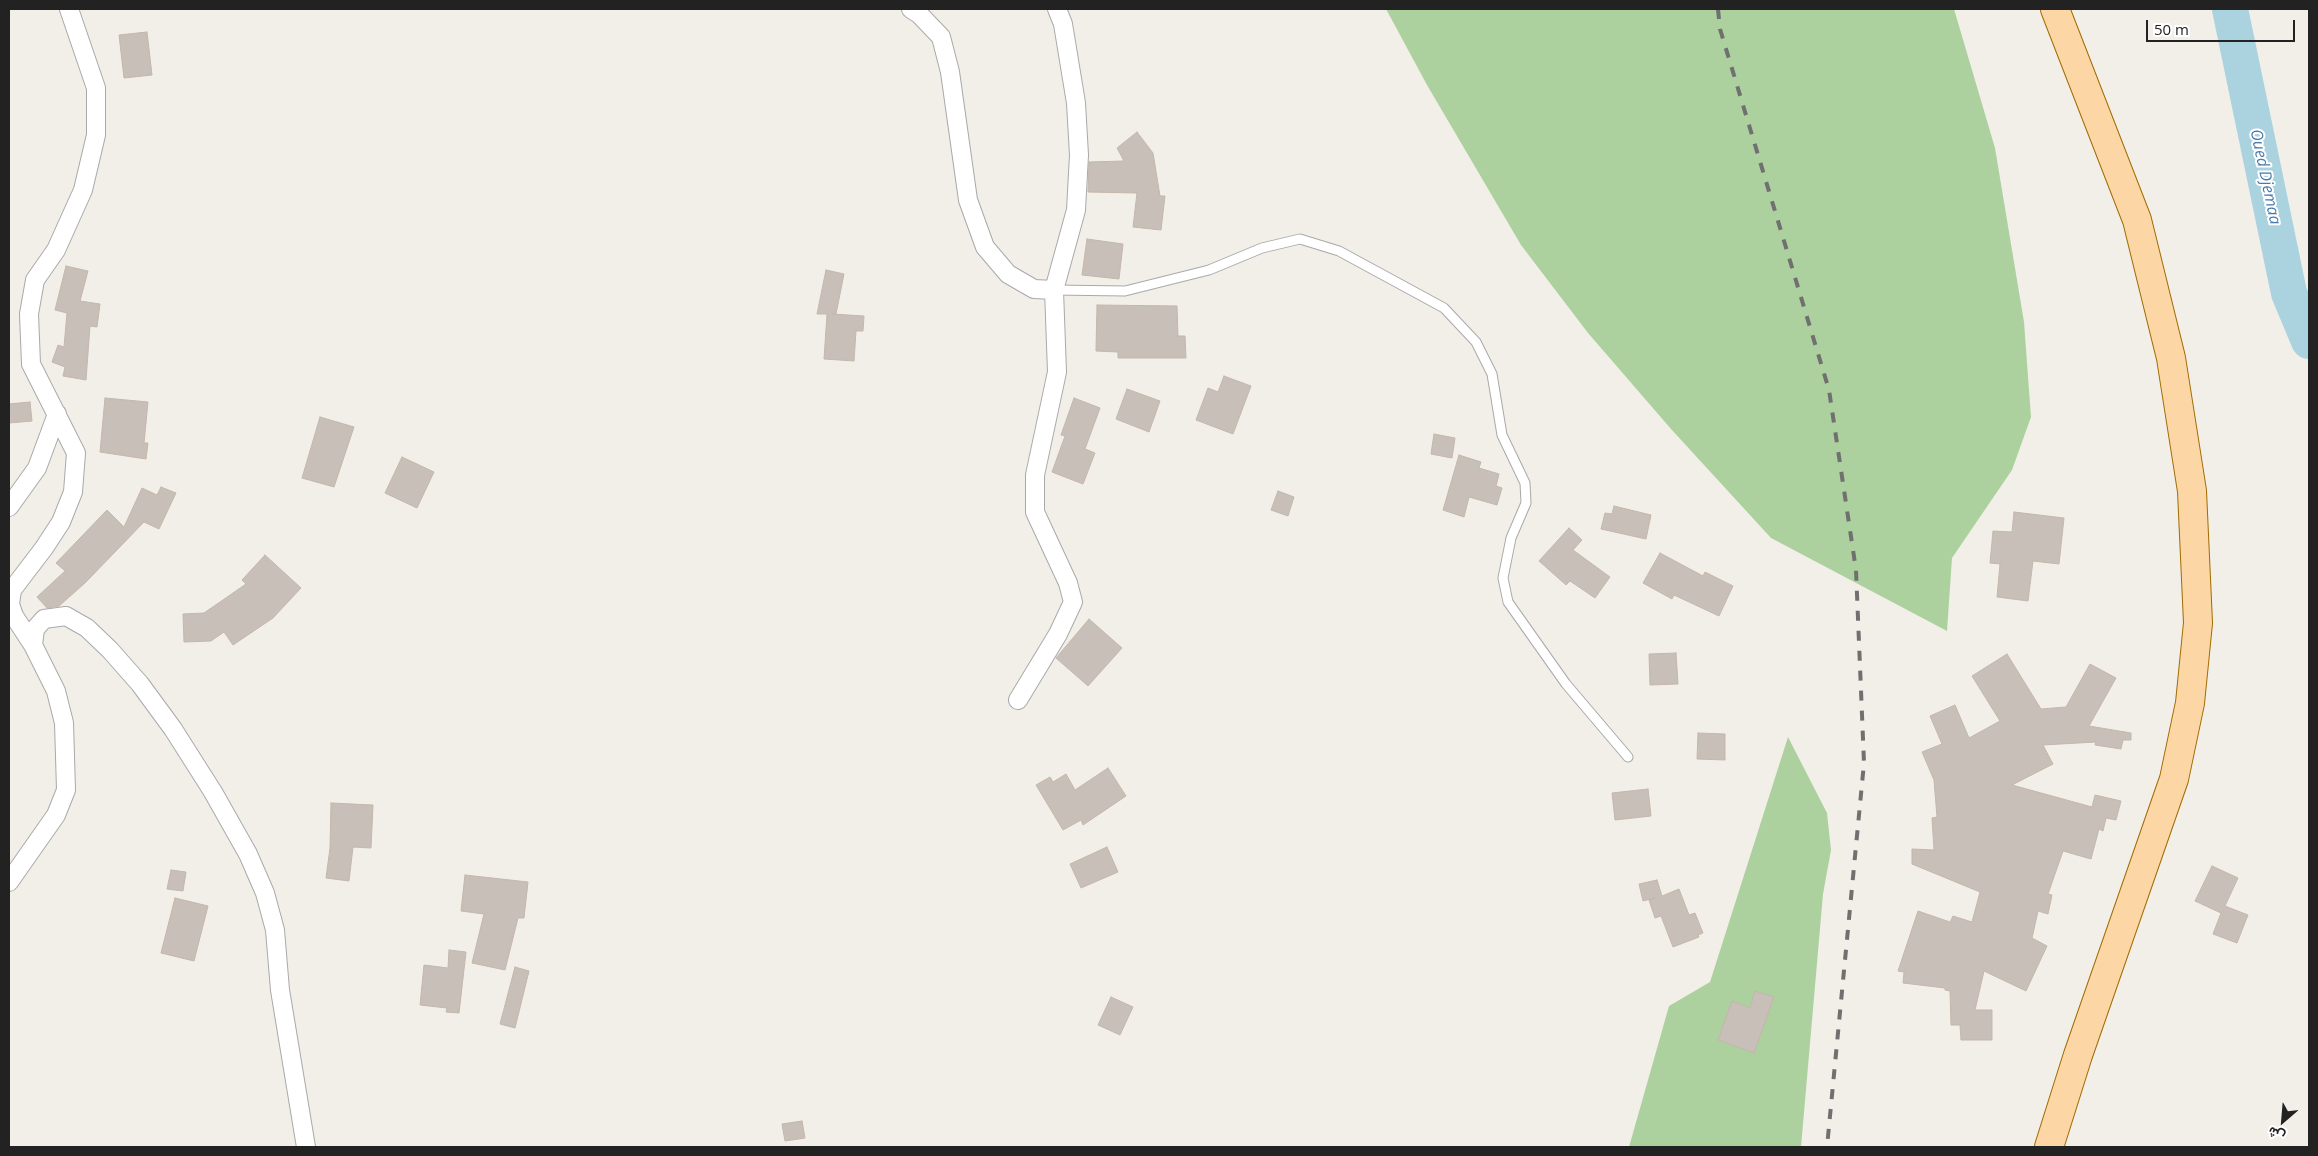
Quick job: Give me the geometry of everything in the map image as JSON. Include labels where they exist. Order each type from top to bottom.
[{"type":"main road","points":[[2049,1147],[2078,1055],[2174,779],[2190,703],[2198,624],[2192,491],[2171,358],[2137,220],[2055,9]]},
{"type":"street","points":[[9,882],[56,815],[66,790],[64,723],[56,691],[33,645],[14,616],[10,604],[12,590],[61,522],[73,492],[76,453],[31,364],[29,314],[35,280],[56,250],[83,190],[96,134],[96,88],[69,9]]},
{"type":"street","points":[[911,9],[919,14],[941,37],[950,72],[968,200],[986,247],[1008,274],[1034,289],[1054,290]]},
{"type":"street","points":[[1018,700],[1058,634],[1073,602],[1068,583],[1035,512],[1035,476],[1057,372],[1054,290],[1076,210],[1079,155],[1076,103],[1063,24],[1057,9]]},
{"type":"street","points":[[9,507],[37,468],[57,414]]},
{"type":"street","points":[[33,645],[35,629],[44,619],[66,616],[87,628],[110,650],[140,684],[173,729],[213,792],[248,854],[265,893],[275,930],[280,990],[306,1147]]},
{"type":"lane","points":[[1054,290],[1124,291],[1209,270],[1262,248],[1300,239],[1339,251],[1444,308],[1476,342],[1492,374],[1502,435],[1525,483],[1526,503],[1511,538],[1503,578],[1508,602],[1566,684],[1628,757]]},
{"type":"green space","points":[[1386,9],[1954,9],[1995,148],[2024,322],[2031,417],[2012,470],[1952,558],[1947,631],[1771,538],[1671,429],[1588,333],[1521,245],[1427,85]]},
{"type":"green space","points":[[1788,737],[1827,813],[1831,850],[1823,894],[1801,1147],[1629,1147],[1669,1006],[1710,982]]},
{"type":"building","points":[[147,32],[152,75],[124,78],[119,35]]},
{"type":"building","points":[[1137,132],[1153,153],[1160,196],[1165,196],[1161,230],[1133,227],[1137,193],[1088,192],[1089,162],[1124,161],[1117,148]]},
{"type":"building","points":[[1087,239],[1123,244],[1119,279],[1082,275]]},
{"type":"building","points":[[66,266],[88,271],[80,301],[100,304],[97,327],[90,326],[86,380],[63,376],[65,367],[52,362],[58,345],[64,347],[67,313],[55,310]]},
{"type":"building","points":[[826,270],[844,274],[836,314],[832,314],[864,316],[863,331],[856,331],[854,361],[824,359],[827,314],[817,314]]},
{"type":"building","points":[[1097,305],[1177,306],[1178,336],[1185,336],[1186,358],[1118,358],[1118,352],[1096,351]]},
{"type":"building","points":[[1224,376],[1251,386],[1233,434],[1196,420],[1208,388],[1218,392]]},
{"type":"building","points":[[1127,389],[1160,401],[1149,432],[1116,419]]},
{"type":"building","points":[[105,398],[148,402],[144,443],[148,443],[146,459],[100,452]]},
{"type":"building","points":[[1074,398],[1100,408],[1085,449],[1095,453],[1083,484],[1052,472],[1065,436],[1061,435]]},
{"type":"building","points":[[30,402],[32,421],[9,423],[9,404]]},
{"type":"building","points":[[320,417],[354,427],[334,487],[302,478]]},
{"type":"building","points":[[1434,434],[1455,438],[1452,458],[1431,454]]},
{"type":"building","points":[[1459,455],[1481,462],[1479,468],[1499,474],[1496,486],[1502,488],[1497,505],[1469,497],[1464,517],[1443,510]]},
{"type":"building","points":[[402,457],[434,472],[417,508],[385,493]]},
{"type":"building","points":[[161,487],[176,493],[159,529],[144,522],[85,583],[59,606],[47,608],[37,597],[65,571],[56,563],[107,510],[124,527],[142,488],[157,495]]},
{"type":"building","points":[[1278,491],[1294,497],[1288,516],[1271,510]]},
{"type":"building","points":[[1614,506],[1651,515],[1646,539],[1601,529],[1605,513],[1612,514]]},
{"type":"building","points":[[2014,512],[2064,518],[2059,564],[2033,561],[2028,601],[1997,597],[2000,564],[1990,563],[1993,531],[2012,532]]},
{"type":"building","points":[[1569,528],[1582,540],[1573,550],[1610,577],[1595,598],[1570,581],[1566,585],[1539,561]]},
{"type":"building","points":[[1660,553],[1703,576],[1705,572],[1733,586],[1719,616],[1674,595],[1672,599],[1643,583]]},
{"type":"building","points":[[265,555],[301,588],[273,618],[233,645],[224,632],[211,641],[184,642],[183,614],[204,613],[246,584],[242,580]]},
{"type":"building","points":[[1089,619],[1122,648],[1088,686],[1056,658]]},
{"type":"building","points":[[1676,653],[1678,684],[1650,685],[1649,654]]},
{"type":"building","points":[[2007,654],[2041,709],[2066,707],[2090,664],[2116,678],[2089,726],[2131,733],[2131,740],[2123,740],[2121,749],[2095,745],[2096,742],[2043,745],[2053,764],[2012,785],[2092,807],[2095,795],[2121,801],[2116,820],[2106,818],[2103,831],[2099,829],[2091,859],[2063,851],[2048,894],[2052,895],[2048,914],[2038,911],[2032,938],[2047,946],[2026,991],[1984,971],[1975,1010],[1992,1010],[1992,1040],[1961,1040],[1960,1025],[1951,1025],[1950,991],[1945,990],[1945,988],[1903,983],[1904,972],[1898,971],[1918,911],[1950,922],[1953,916],[1972,922],[1980,892],[1912,864],[1912,849],[1934,850],[1932,818],[1937,817],[1934,780],[1922,752],[1942,744],[1930,716],[1955,705],[1969,738],[2000,721],[1972,676]]},
{"type":"building","points":[[1698,733],[1725,734],[1725,760],[1697,759]]},
{"type":"building","points":[[1108,768],[1126,796],[1083,825],[1081,820],[1063,830],[1036,785],[1050,777],[1053,782],[1066,774],[1075,790]]},
{"type":"building","points":[[1648,789],[1651,816],[1615,820],[1612,793]]},
{"type":"building","points":[[331,803],[373,805],[371,848],[353,847],[349,881],[326,878],[330,848]]},
{"type":"building","points":[[1107,847],[1118,872],[1081,888],[1070,864]]},
{"type":"building","points":[[2212,866],[2238,878],[2225,906],[2248,915],[2237,943],[2213,934],[2221,913],[2195,901]]},
{"type":"building","points":[[171,870],[186,872],[183,891],[167,889]]},
{"type":"building","points":[[465,875],[528,882],[524,918],[518,918],[505,970],[472,963],[484,914],[461,911]]},
{"type":"building","points":[[1657,880],[1662,896],[1679,889],[1689,915],[1695,913],[1703,933],[1698,935],[1699,937],[1673,947],[1661,916],[1655,918],[1649,900],[1655,898],[1643,901],[1639,884]]},
{"type":"building","points":[[175,898],[208,906],[194,961],[161,953]]},
{"type":"building","points":[[449,950],[466,952],[459,1013],[446,1012],[447,1008],[420,1005],[424,965],[448,968]]},
{"type":"building","points":[[515,967],[529,971],[515,1028],[500,1024]]},
{"type":"building","points":[[1755,991],[1774,997],[1754,1053],[1718,1040],[1732,1001],[1750,1008]]},
{"type":"building","points":[[1111,997],[1133,1007],[1120,1035],[1098,1025]]},
{"type":"building","points":[[802,1121],[805,1138],[785,1141],[782,1124]]},
{"type":"waterway","name":"Oued Djemaa","points":[[2230,9],[2289,293],[2309,341]]},
{"type":"railway","points":[[1718,9],[1720,29],[1829,390],[1856,570],[1864,763],[1827,1147]]}]
